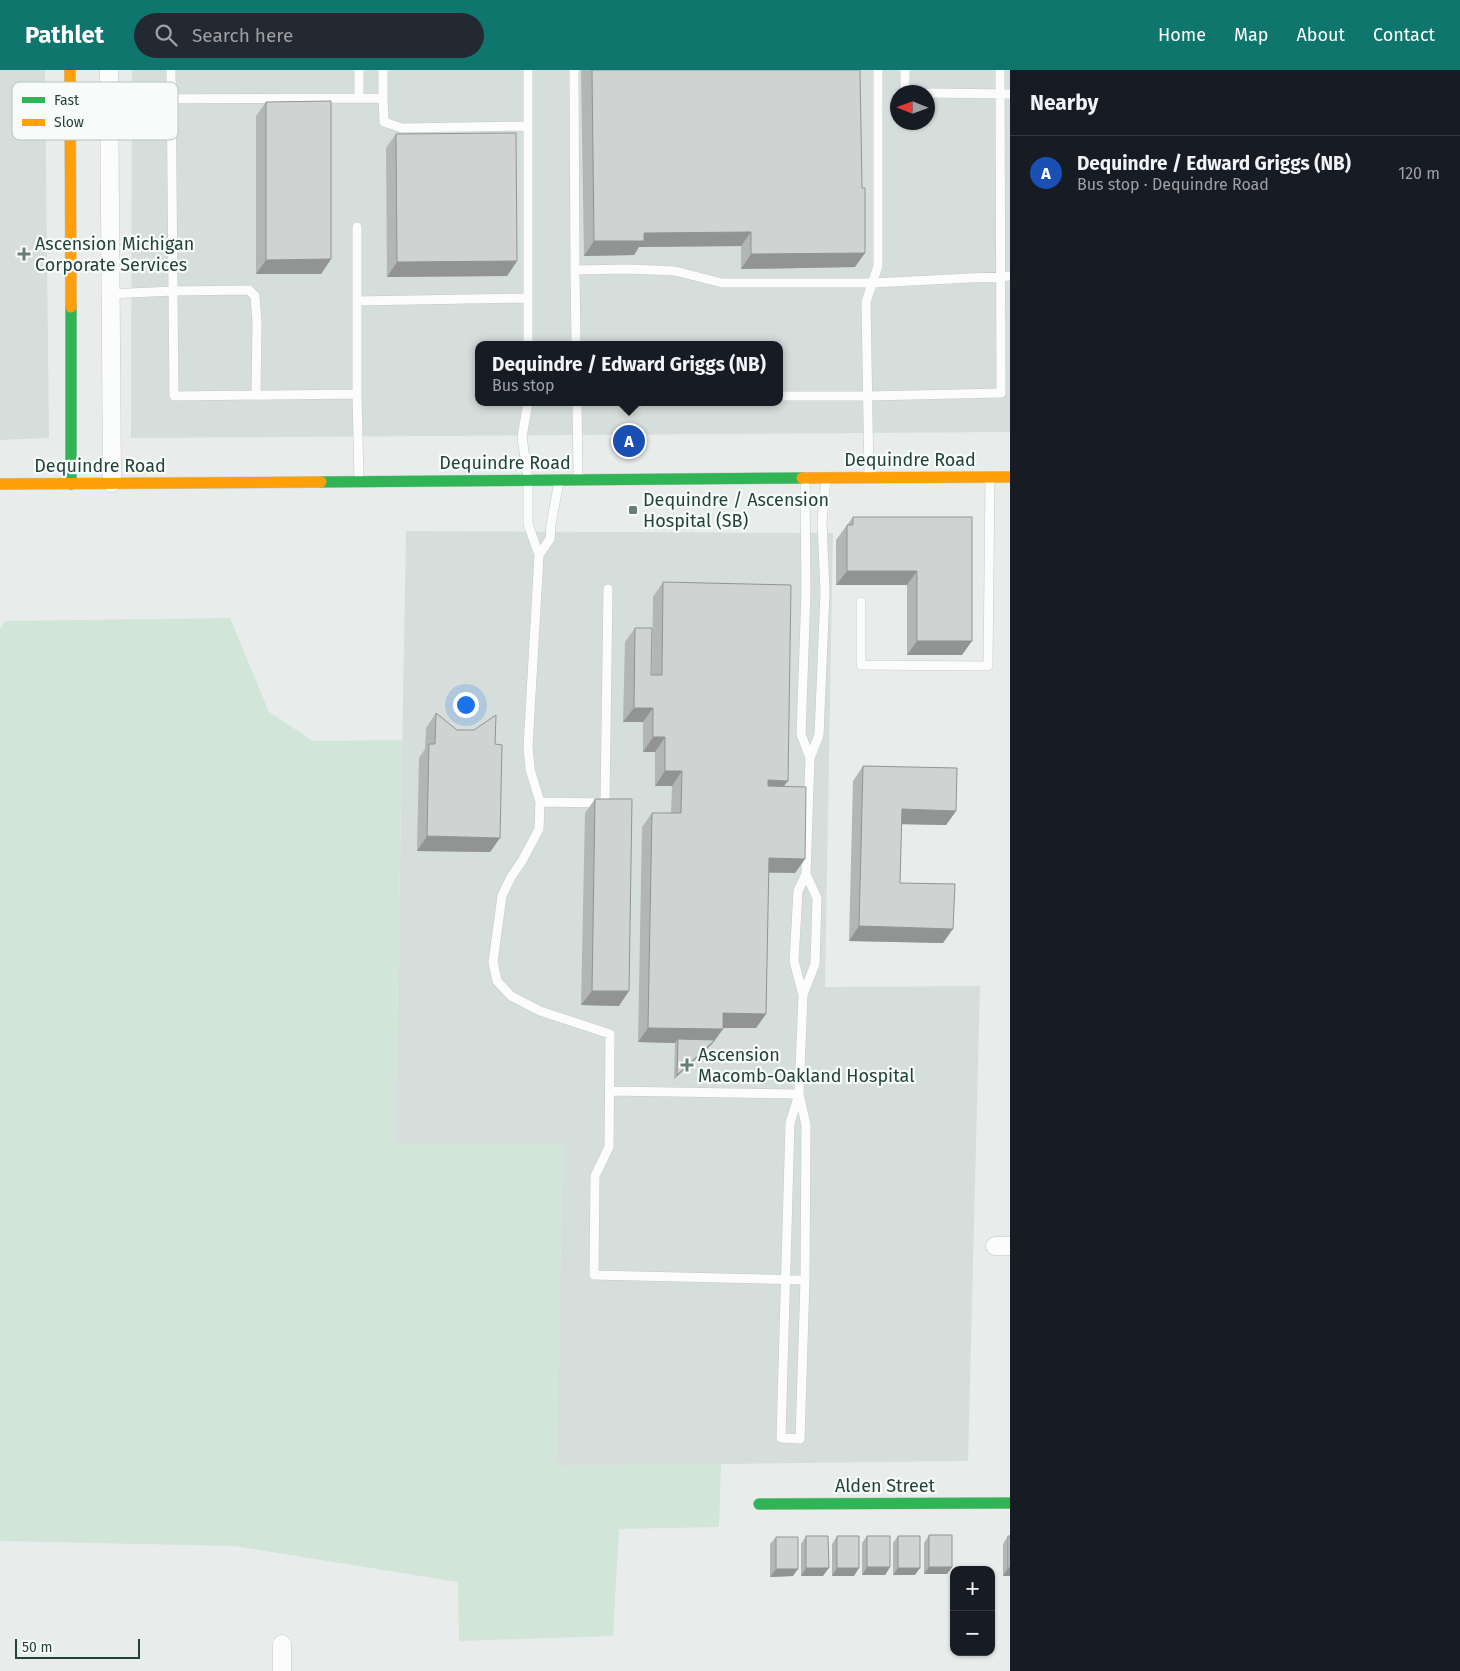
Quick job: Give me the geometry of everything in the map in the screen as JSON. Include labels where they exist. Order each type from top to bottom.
[{"type":"main road","points":[[70,140],[71,484]]},
{"type":"main road","name":"Dequindre Road","points":[[0,484],[1010,477]]},
{"type":"main road","name":"Alden Street","points":[[760,1504],[1010,1503]]},
{"type":"street","points":[[109,140],[112,483]]},
{"type":"street","points":[[282,1644],[282,1671]]},
{"type":"lane","points":[[359,70],[359,98]]},
{"type":"lane","points":[[383,70],[384,122],[402,128],[528,126]]},
{"type":"lane","points":[[528,70],[528,341]]},
{"type":"lane","points":[[574,70],[576,341]]},
{"type":"lane","points":[[869,478],[866,302],[878,266],[878,70]]},
{"type":"lane","points":[[905,70],[905,85]]},
{"type":"lane","points":[[783,396],[1001,393],[1000,276],[1005,94],[1000,70]]},
{"type":"lane","points":[[935,93],[1005,94]]},
{"type":"lane","points":[[178,98],[383,98]]},
{"type":"lane","points":[[171,140],[174,396],[357,394]]},
{"type":"lane","points":[[357,227],[359,482]]},
{"type":"lane","points":[[575,270],[628,269],[675,271],[722,283],[872,283],[1010,276]]},
{"type":"lane","points":[[110,294],[249,290],[256,296],[256,394]]},
{"type":"lane","points":[[358,301],[528,298]]},
{"type":"lane","points":[[527,406],[522,437],[528,480],[528,524],[539,555],[528,747],[530,769],[540,802],[539,829],[502,896],[493,962],[497,981],[512,996],[540,1011],[610,1034],[611,1091],[609,1147],[595,1176],[594,1275],[805,1280]]},
{"type":"lane","points":[[577,406],[578,480]]},
{"type":"lane","points":[[861,602],[861,664],[988,666],[990,477]]},
{"type":"lane","points":[[805,479],[806,593],[801,734],[810,758]]},
{"type":"lane","points":[[799,1094],[806,1125],[805,1280],[800,1439],[781,1438],[785,1280],[790,1123],[799,1094],[803,995],[794,961],[798,891],[806,874],[810,758],[819,735],[825,592],[822,522],[826,479]]},
{"type":"lane","points":[[539,555],[550,539],[559,480]]},
{"type":"lane","points":[[540,802],[605,803],[608,589]]},
{"type":"lane","points":[[803,995],[815,964],[817,898],[806,874]]},
{"type":"lane","points":[[611,1091],[799,1094]]},
{"type":"shaded area","name":"Ascension Michigan Corporate Services","points":[[0,70],[45,70],[45,82],[12,82],[12,140],[46,140],[49,438],[0,440]]},
{"type":"shaded area","points":[[132,70],[1010,70],[1010,432],[131,438],[132,140],[178,140],[178,82],[132,82]]},
{"type":"shaded area","name":"Ascension Macomb-Oakland Hospital","points":[[406,531],[833,533],[825,987],[980,986],[968,1461],[556,1466],[563,1145],[395,1144]]},
{"type":"green space","points":[[230,618],[269,712],[313,741],[402,740],[395,1144],[563,1145],[556,1466],[721,1464],[719,1527],[619,1529],[613,1636],[459,1641],[458,1582],[234,1546],[0,1541],[0,629],[5,621]]},
{"type":"building","points":[[592,70],[860,70],[862,188],[865,188],[865,253],[751,254],[751,232],[644,233],[644,241],[594,241]]},
{"type":"building","points":[[331,101],[331,259],[266,260],[266,102]]},
{"type":"building","points":[[516,133],[517,261],[397,262],[396,134]]},
{"type":"building","points":[[853,517],[972,517],[972,641],[917,641],[917,571],[847,571],[847,525],[853,525]]},
{"type":"building","points":[[663,582],[791,585],[788,781],[768,780],[768,786],[806,787],[805,859],[769,858],[766,1014],[723,1013],[723,1029],[648,1028],[652,813],[681,813],[682,771],[665,771],[665,737],[653,737],[653,708],[634,708],[635,628],[652,628],[651,675],[662,675]]},
{"type":"building","points":[[436,713],[457,730],[474,730],[496,715],[495,744],[502,745],[500,838],[427,836],[429,744],[435,744]]},
{"type":"building","points":[[863,766],[957,768],[956,811],[902,809],[900,883],[955,884],[953,929],[859,926]]},
{"type":"building","points":[[595,799],[632,799],[629,991],[592,991]]},
{"type":"building","points":[[678,1039],[715,1040],[677,1075]]},
{"type":"building","points":[[929,1535],[952,1535],[952,1566],[929,1567]]},
{"type":"building","points":[[806,1536],[828,1536],[829,1568],[806,1568]]},
{"type":"building","points":[[837,1536],[859,1536],[859,1568],[837,1568]]},
{"type":"building","points":[[867,1536],[890,1536],[890,1567],[867,1567]]},
{"type":"building","points":[[898,1536],[920,1536],[920,1568],[898,1568]]},
{"type":"building","points":[[1008,1536],[1010,1536],[1010,1568],[1008,1568]]},
{"type":"building","points":[[776,1537],[798,1537],[798,1569],[776,1569]]},
{"type":"traffic: fast","points":[[71,307],[71,484]]},
{"type":"traffic: fast","points":[[321,482],[802,478]]},
{"type":"traffic: fast","points":[[759,1504],[1010,1503]]},
{"type":"traffic: slow","points":[[70,70],[70,82]]},
{"type":"traffic: slow","points":[[70,140],[71,307]]},
{"type":"traffic: slow","points":[[802,478],[1010,477]]},
{"type":"traffic: slow","points":[[0,484],[321,482]]},
{"type":"place","name":"Ascension Michigan Corporate Services","points":[[24,254]]},
{"type":"place","name":"Dequindre / Edward Griggs (NB)","points":[[629,441]]},
{"type":"place","name":"Dequindre / Ascension Hospital (SB)","points":[[633,510]]},
{"type":"place","name":"Ascension Macomb-Oakland Hospital","points":[[687,1065]]}]
